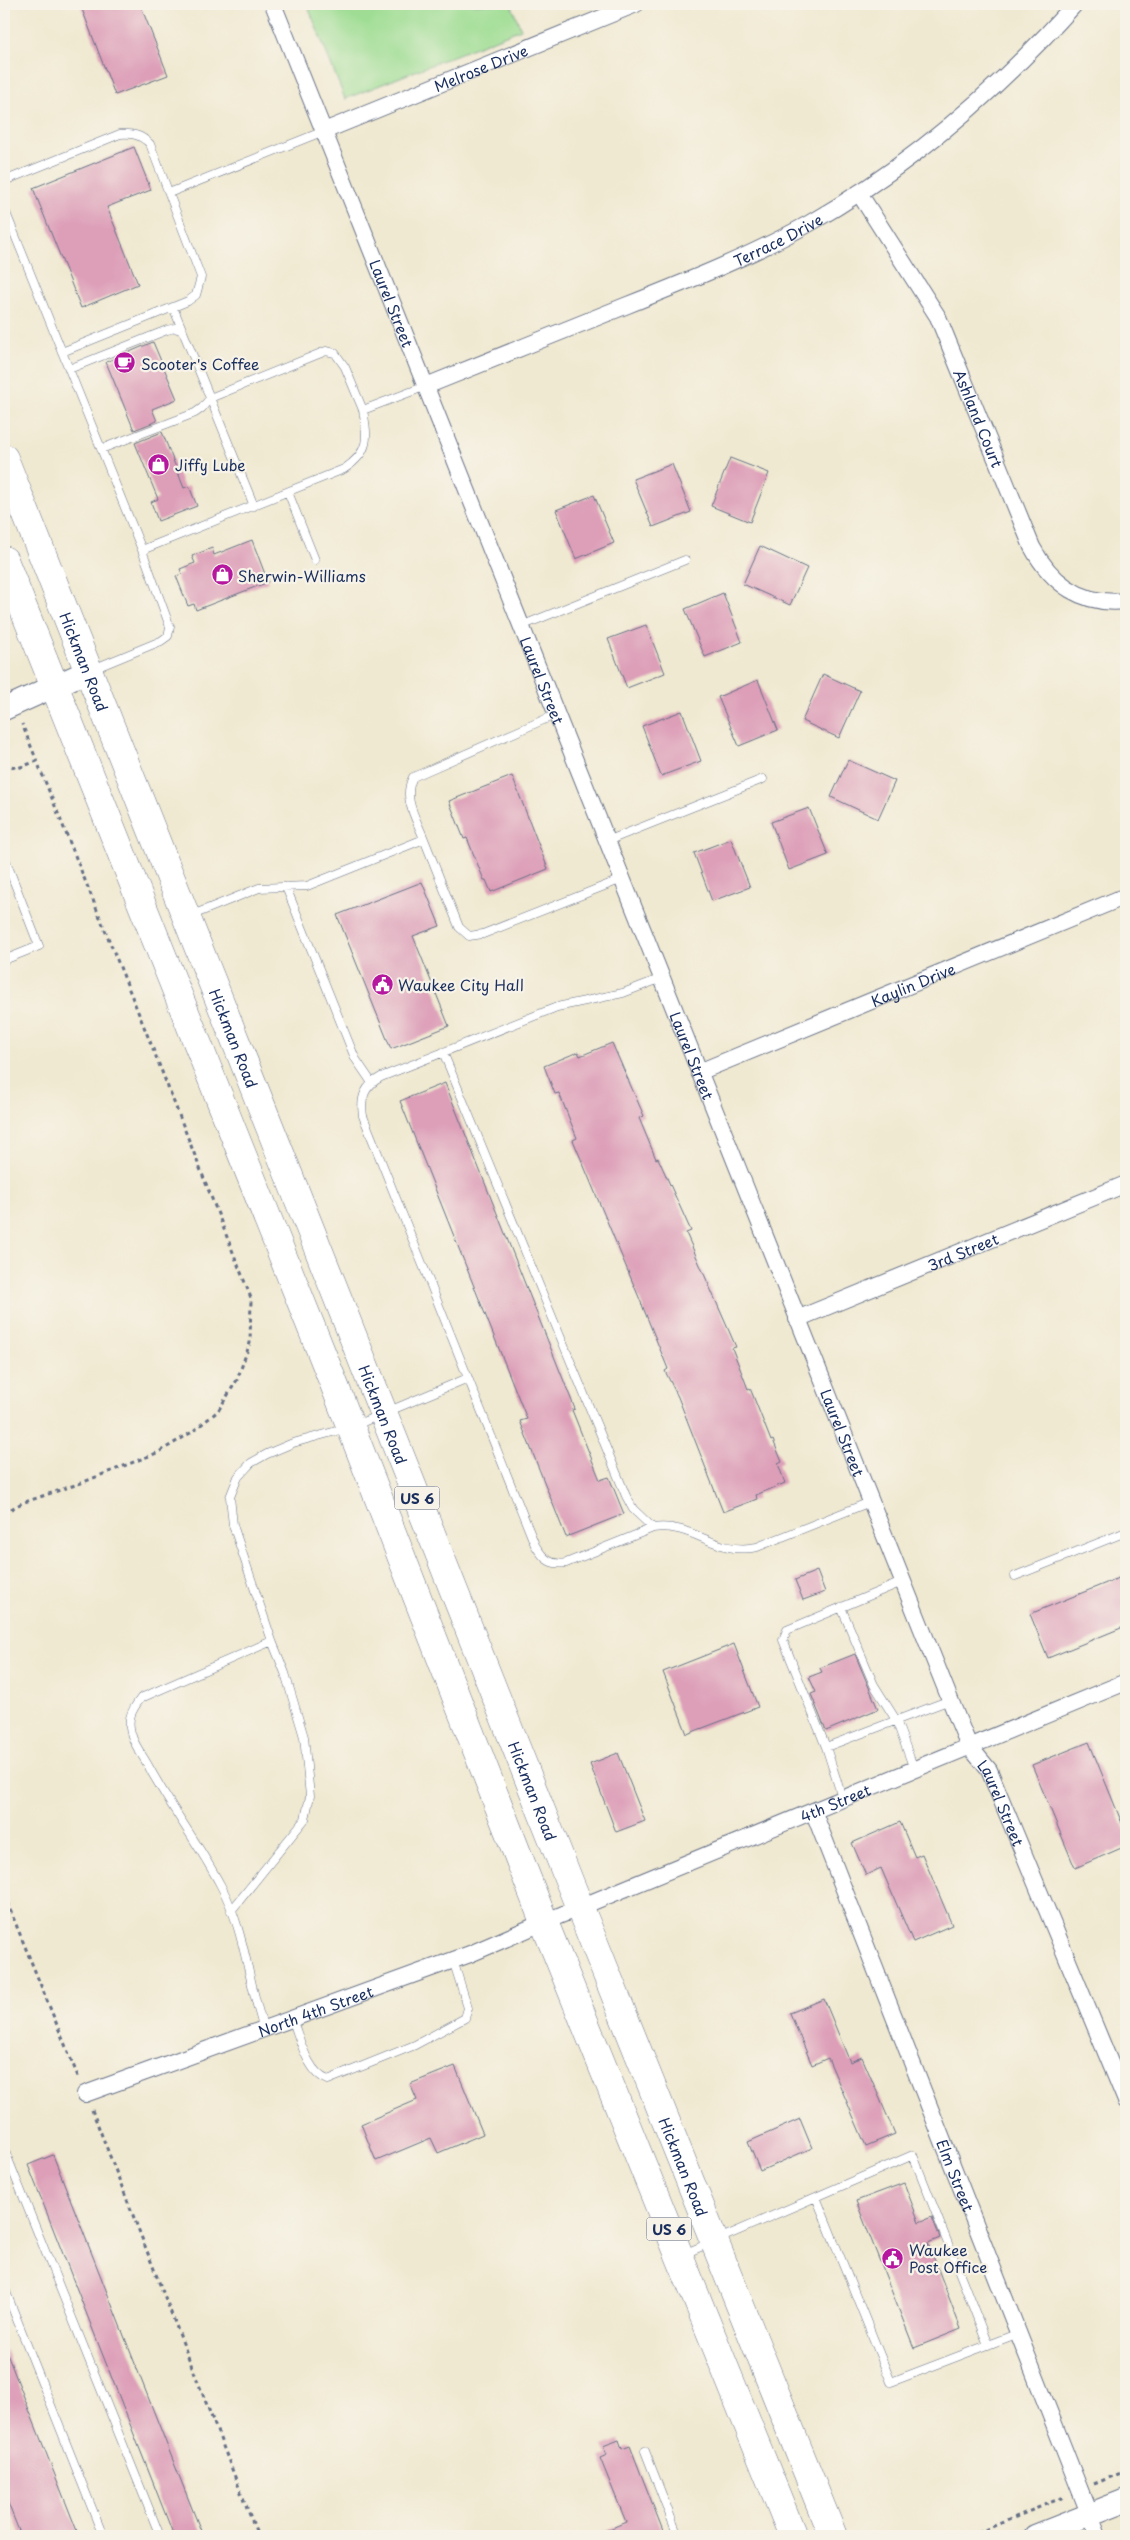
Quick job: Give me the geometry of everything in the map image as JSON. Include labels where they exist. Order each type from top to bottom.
[{"type":"highway","name":"Hickman Road","points":[[4,458],[580,1908],[833,2536]]},
{"type":"highway","name":"US 6","points":[[4,560],[351,1427],[544,1922],[792,2536]]},
{"type":"street","name":"Laurel Street","points":[[273,4],[902,1582],[969,1746],[989,1770],[1126,2101]]},
{"type":"street","name":"Melrose Drive","points":[[324,131],[636,4]]},
{"type":"street","name":"Terrace Drive","points":[[426,386],[746,256],[810,223],[859,193],[913,156],[975,106],[1030,54],[1076,4]]},
{"type":"street","name":"Ashland Court","points":[[859,193],[938,317],[1032,547],[1042,564],[1055,579],[1069,590],[1090,599],[1112,603],[1126,601]]},
{"type":"street","points":[[9,706],[55,688],[88,671]]},
{"type":"street","name":"Kaylin Drive","points":[[699,1072],[1126,896]]},
{"type":"street","name":"3rd Street","points":[[797,1319],[1126,1184]]},
{"type":"street","name":"4th Street","points":[[544,1922],[1126,1682]]},
{"type":"street","name":"Elm Street","points":[[814,1812],[1098,2536]]},
{"type":"street","name":"North 4th Street","points":[[85,2094],[453,1960],[544,1922]]},
{"type":"street","points":[[1035,2536],[1126,2500]]},
{"type":"lane","points":[[169,193],[324,131]]},
{"type":"lane","points":[[4,180],[120,134],[132,133],[143,137],[150,144],[201,277],[196,295],[173,307],[62,352]]},
{"type":"lane","points":[[4,208],[142,550],[170,626],[168,636],[161,641],[88,671]]},
{"type":"lane","points":[[173,307],[254,506]]},
{"type":"lane","points":[[69,369],[167,330],[176,328],[183,331]]},
{"type":"lane","points":[[101,449],[195,413],[210,398],[326,351],[335,353],[345,367],[363,410],[366,443],[359,459],[344,469],[142,550]]},
{"type":"lane","points":[[363,410],[426,386]]},
{"type":"lane","points":[[288,492],[315,560]]},
{"type":"lane","points":[[521,626],[685,560]]},
{"type":"lane","points":[[557,714],[412,776],[408,786],[407,797],[459,927],[470,936],[483,934],[622,879]]},
{"type":"lane","points":[[607,841],[763,779]]},
{"type":"lane","points":[[186,918],[259,888],[307,886],[424,839]]},
{"type":"lane","points":[[4,856],[39,946],[4,960]]},
{"type":"lane","points":[[286,887],[355,1058],[372,1082]]},
{"type":"lane","points":[[662,978],[623,993],[557,1007],[372,1082],[364,1092],[360,1103],[363,1116],[535,1545],[548,1562],[557,1565],[566,1563],[652,1528],[665,1526],[680,1529],[715,1544],[744,1550],[757,1547],[870,1502]]},
{"type":"lane","points":[[444,1052],[626,1496],[633,1509],[652,1528]]},
{"type":"lane","points":[[231,1911],[305,1819],[310,1796],[304,1737],[285,1673],[272,1641],[233,1525],[230,1497],[238,1477],[251,1464],[267,1454],[293,1443],[351,1427],[468,1378]]},
{"type":"lane","points":[[1016,1576],[1126,1532]]},
{"type":"lane","points":[[843,1800],[826,1747],[783,1640],[786,1630],[902,1582]]},
{"type":"lane","points":[[841,1607],[874,1685],[896,1720],[914,1769]]},
{"type":"lane","points":[[264,2029],[256,2007],[246,1956],[222,1888],[133,1739],[128,1720],[132,1709],[141,1698],[272,1641]]},
{"type":"lane","points":[[826,1747],[950,1700]]},
{"type":"lane","points":[[292,2019],[310,2064],[322,2078],[328,2080],[415,2045],[465,2018],[468,2008],[453,1960]]},
{"type":"lane","points":[[4,2149],[160,2536]]},
{"type":"lane","points":[[680,2256],[912,2155],[988,2344]]},
{"type":"lane","points":[[816,2196],[892,2382],[1019,2333]]},
{"type":"lane","points":[[4,2287],[103,2536]]},
{"type":"lane","points":[[645,2451],[678,2536]]},
{"type":"path","points":[[4,1514],[22,1503],[81,1484],[159,1452],[192,1432],[218,1411],[237,1380],[250,1343],[251,1298],[37,761],[9,706]]},
{"type":"path","points":[[4,764],[18,768],[37,761]]},
{"type":"path","points":[[4,1894],[124,2189],[258,2536]]},
{"type":"path","points":[[970,2536],[1126,2471]]},
{"type":"green space","points":[[307,4],[511,4],[521,29],[345,99]]},
{"type":"building","points":[[80,4],[140,4],[168,75],[115,95]]},
{"type":"building","points":[[134,147],[151,190],[107,207],[138,284],[81,308],[33,188]]},
{"type":"building","points":[[153,342],[177,399],[152,409],[157,421],[134,430],[106,362]]},
{"type":"building","name":"Jiffy Lube","points":[[162,432],[184,488],[189,486],[197,506],[158,521],[151,502],[158,499],[135,443]]},
{"type":"building","points":[[730,458],[769,473],[750,522],[711,506]]},
{"type":"building","points":[[672,464],[691,512],[653,527],[633,479]]},
{"type":"building","points":[[594,495],[614,543],[576,559],[556,510]]},
{"type":"building","name":"Sherwin-Williams","points":[[252,540],[268,582],[196,610],[194,604],[188,606],[176,576],[182,574],[180,569],[195,563],[192,556],[212,548],[214,555]]},
{"type":"building","points":[[760,546],[807,568],[790,605],[743,584]]},
{"type":"building","points":[[723,593],[742,642],[705,657],[685,609]]},
{"type":"building","points":[[646,625],[665,673],[627,688],[608,639]]},
{"type":"building","points":[[823,674],[860,691],[839,738],[802,721]]},
{"type":"building","points":[[758,680],[778,730],[739,746],[718,697]]},
{"type":"building","points":[[682,711],[701,761],[661,776],[642,726]]},
{"type":"building","points":[[848,760],[895,781],[878,819],[831,797]]},
{"type":"building","points":[[512,776],[548,869],[491,892],[486,880],[484,880],[467,838],[464,839],[449,801]]},
{"type":"building","points":[[809,808],[828,855],[789,870],[771,822]]},
{"type":"building","points":[[731,839],[750,887],[712,901],[694,853]]},
{"type":"building","points":[[422,882],[440,926],[413,936],[449,1026],[391,1049],[337,915]]},
{"type":"building","points":[[612,1043],[644,1116],[639,1118],[656,1159],[658,1158],[691,1231],[686,1233],[736,1347],[732,1348],[748,1389],[750,1388],[771,1441],[773,1440],[782,1462],[778,1464],[785,1483],[756,1495],[757,1499],[723,1512],[678,1397],[665,1371],[668,1369],[573,1140],[577,1138],[559,1093],[555,1094],[544,1066],[578,1052],[580,1056]]},
{"type":"building","points":[[445,1083],[575,1409],[572,1410],[600,1480],[609,1477],[624,1514],[566,1537],[520,1421],[527,1419],[400,1101]]},
{"type":"building","points":[[817,1571],[825,1592],[803,1600],[795,1580]]},
{"type":"building","points":[[1126,1575],[1126,1626],[1048,1658],[1030,1614]]},
{"type":"building","points":[[734,1644],[758,1707],[687,1734],[663,1672]]},
{"type":"building","points":[[855,1654],[878,1709],[826,1731],[811,1694],[816,1692],[809,1677],[822,1672],[820,1668]]},
{"type":"building","points":[[1089,1742],[1126,1833],[1126,1846],[1075,1868],[1032,1765]]},
{"type":"building","points":[[618,1753],[645,1821],[616,1832],[590,1764]]},
{"type":"building","points":[[900,1822],[915,1857],[922,1854],[952,1925],[913,1942],[881,1868],[866,1875],[852,1843]]},
{"type":"building","points":[[824,1999],[850,2062],[862,2057],[895,2134],[866,2146],[828,2058],[812,2065],[790,2013]]},
{"type":"building","points":[[455,2066],[483,2134],[438,2153],[431,2138],[376,2161],[361,2124],[417,2100],[410,2084]]},
{"type":"building","points":[[800,2119],[812,2148],[760,2171],[748,2142]]},
{"type":"building","points":[[53,2155],[203,2536],[174,2536],[28,2165]]},
{"type":"building","points":[[904,2183],[919,2222],[932,2217],[940,2238],[928,2243],[961,2329],[914,2348],[856,2201]]},
{"type":"building","points":[[5,2349],[79,2536],[21,2536],[4,2493]]},
{"type":"building","points":[[619,2440],[622,2449],[630,2446],[665,2536],[593,2536],[626,2522],[600,2458],[607,2455],[603,2446]]},
{"type":"place","name":"Scooter's Coffee","points":[[125,363]]},
{"type":"place","name":"Jiffy Lube","points":[[159,464]]},
{"type":"place","name":"Sherwin-Williams","points":[[222,575]]},
{"type":"place","name":"Waukee City Hall","points":[[382,984]]},
{"type":"place","name":"Waukee Post Office","points":[[893,2258]]}]
